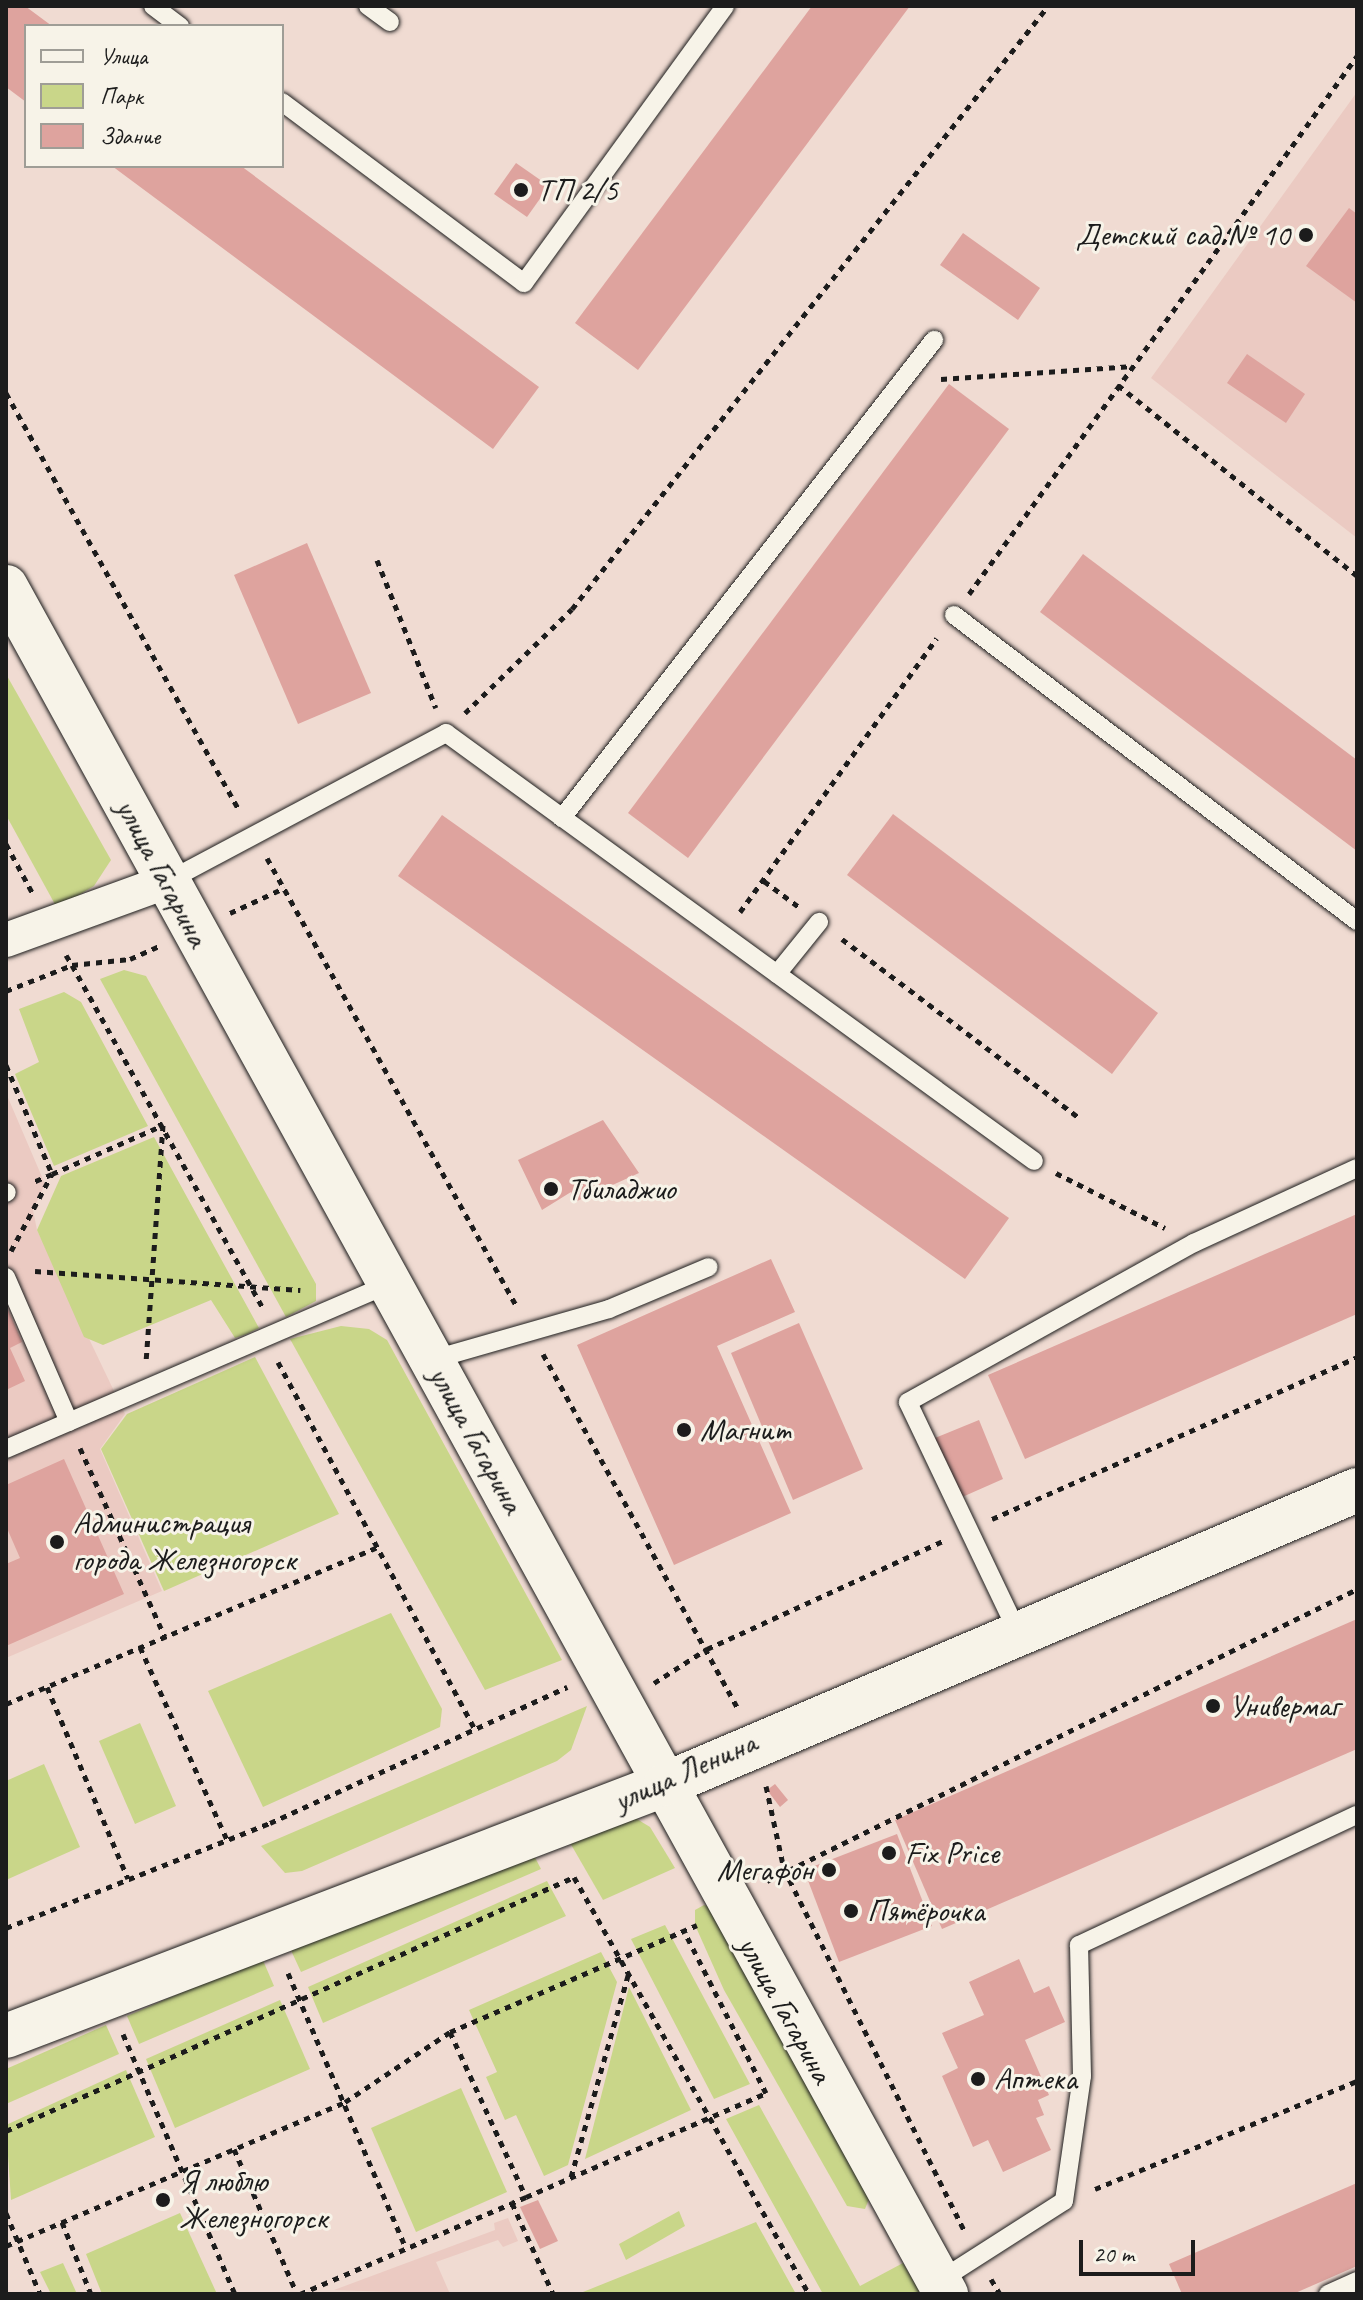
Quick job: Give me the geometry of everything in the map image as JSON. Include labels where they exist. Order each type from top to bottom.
[{"type":"main road","name":"улица Гагарина","points":[[6,587],[168,881],[371,1291],[431,1360],[624,1702],[728,1909],[942,2288]]},
{"type":"main road","name":"улица Ленина","points":[[6,2036],[666,1784],[756,1741],[1019,1635],[1357,1490]]},
{"type":"street","points":[[6,940],[168,881]]},
{"type":"lane","points":[[153,6],[177,24]]},
{"type":"lane","points":[[368,6],[390,22]]},
{"type":"lane","points":[[284,103],[524,283],[725,6]]},
{"type":"lane","points":[[562,818],[934,340]]},
{"type":"lane","points":[[954,615],[1357,921]]},
{"type":"lane","points":[[168,881],[256,839],[446,733],[1034,1161]]},
{"type":"lane","points":[[777,974],[819,922]]},
{"type":"lane","points":[[1019,1635],[965,1531],[908,1402],[1194,1243],[1357,1168]]},
{"type":"lane","points":[[431,1360],[609,1309],[709,1267]]},
{"type":"lane","points":[[13,1273],[69,1422]]},
{"type":"lane","points":[[6,1449],[371,1291]]},
{"type":"lane","points":[[942,2288],[979,2257],[1064,2201],[1082,2076],[1079,1945],[1357,1815]]},
{"type":"lane","points":[[1328,2294],[1357,2281]]},
{"type":"path","points":[[377,560],[446,733],[572,609],[1048,6]]},
{"type":"path","points":[[724,935],[1357,56]]},
{"type":"path","points":[[903,382],[1131,366]]},
{"type":"path","points":[[1118,385],[1357,576]]},
{"type":"path","points":[[6,393],[522,1317]]},
{"type":"path","points":[[764,881],[1078,1117]]},
{"type":"path","points":[[6,1065],[52,1174],[37,1214],[23,1226],[6,1261]]},
{"type":"path","points":[[23,1226],[6,1192],[163,1125],[144,1389]]},
{"type":"path","points":[[1034,1161],[1194,1243]]},
{"type":"path","points":[[13,1273],[371,1291]]},
{"type":"path","points":[[537,1345],[756,1741],[784,1869],[1000,2294]]},
{"type":"path","points":[[6,1928],[227,1840],[578,1681],[624,1702],[707,1649],[1357,1357]]},
{"type":"path","points":[[69,1422],[165,1637]]},
{"type":"path","points":[[6,1704],[377,1547]]},
{"type":"path","points":[[6,2246],[345,2102],[450,2032],[623,1962],[728,1909],[784,1869],[1357,1589]]},
{"type":"path","points":[[139,1647],[227,1840]]},
{"type":"path","points":[[47,1687],[128,1879]]},
{"type":"path","points":[[6,2131],[574,1877],[809,2294]]},
{"type":"path","points":[[234,2149],[298,2294],[766,2093],[684,1931]]},
{"type":"path","points":[[271,1934],[406,2248]]},
{"type":"path","points":[[571,2178],[629,1972]]},
{"type":"path","points":[[108,1998],[235,2294]]},
{"type":"path","points":[[450,2032],[526,2197]]},
{"type":"path","points":[[1064,2201],[1357,2081]]},
{"type":"path","points":[[512,2203],[553,2294]]},
{"type":"path","points":[[6,2213],[40,2294]]},
{"type":"path","points":[[62,2222],[91,2294]]},
{"type":"shaded area","name":"Детский сад № 10","points":[[1357,92],[1357,538],[1151,378]]},
{"type":"shaded area","name":"Администрация города Железногорск","points":[[6,1093],[45,1184],[33,1210],[37,1230],[125,1414],[100,1449],[162,1591],[6,1658]]},
{"type":"shaded area","points":[[508,2218],[518,2241],[503,2247],[498,2240],[436,2262],[450,2294],[334,2290],[495,2230],[494,2223]]},
{"type":"green space","points":[[6,674],[111,860],[94,886],[57,908],[6,815]]},
{"type":"green space","points":[[124,970],[146,976],[316,1284],[316,1301],[286,1317],[100,979]]},
{"type":"green space","points":[[64,992],[81,1002],[148,1126],[54,1166],[15,1074],[39,1062],[19,1009]]},
{"type":"green space","points":[[154,1137],[259,1328],[235,1338],[211,1300],[103,1345],[84,1337],[37,1230],[61,1176]]},
{"type":"green space","points":[[341,1326],[369,1329],[387,1340],[562,1660],[485,1690],[290,1339]]},
{"type":"green space","points":[[255,1357],[339,1514],[164,1591],[101,1449],[127,1414]]},
{"type":"green space","points":[[391,1613],[442,1709],[440,1727],[263,1807],[208,1691]]},
{"type":"green space","points":[[587,1706],[571,1750],[557,1761],[302,1871],[285,1873],[261,1846]]},
{"type":"green space","points":[[140,1723],[176,1806],[135,1824],[99,1741]]},
{"type":"green space","points":[[44,1764],[80,1847],[6,1880],[6,1781]]},
{"type":"green space","points":[[632,1816],[650,1827],[675,1868],[603,1900],[569,1841]]},
{"type":"green space","points":[[528,1844],[541,1869],[301,1972],[289,1946]]},
{"type":"green space","points":[[547,1881],[566,1916],[323,2023],[308,1987]]},
{"type":"green space","points":[[704,1905],[713,1908],[869,2199],[865,2209],[847,2206],[724,1990],[695,1925],[695,1910]]},
{"type":"green space","points":[[665,1925],[750,2084],[714,2099],[631,1939]]},
{"type":"green space","points":[[601,1952],[617,1982],[568,2165],[544,2176],[516,2115],[505,2120],[486,2077],[497,2072],[469,2010]]},
{"type":"green space","points":[[262,1958],[274,1986],[139,2044],[127,2016]]},
{"type":"green space","points":[[629,1987],[691,2110],[585,2159]]},
{"type":"green space","points":[[280,2000],[310,2069],[175,2128],[146,2059]]},
{"type":"green space","points":[[106,2025],[119,2054],[6,2104],[6,2069]]},
{"type":"green space","points":[[126,2070],[155,2137],[11,2200],[6,2125]]},
{"type":"green space","points":[[461,2088],[507,2192],[416,2232],[371,2128]]},
{"type":"green space","points":[[759,2105],[860,2286],[903,2263],[921,2294],[823,2294],[726,2119]]},
{"type":"green space","points":[[679,2211],[685,2226],[626,2260],[619,2244]]},
{"type":"green space","points":[[180,2213],[217,2294],[102,2294],[86,2254]]},
{"type":"green space","points":[[756,2222],[796,2294],[578,2294],[695,2247]]},
{"type":"green space","points":[[63,2263],[77,2294],[51,2294],[40,2272]]},
{"type":"building","points":[[6,6],[25,6],[49,24],[24,24],[24,100],[6,87]]},
{"type":"building","points":[[812,6],[910,6],[638,370],[575,323]]},
{"type":"building","name":"ТП 2/5","points":[[516,163],[549,186],[527,217],[494,194]]},
{"type":"building","points":[[115,168],[244,168],[539,387],[493,449]]},
{"type":"building","points":[[1349,208],[1357,214],[1357,303],[1306,266]]},
{"type":"building","points":[[963,233],[1040,288],[1018,320],[940,265]]},
{"type":"building","points":[[1247,354],[1305,394],[1286,423],[1227,383]]},
{"type":"building","points":[[949,384],[1009,429],[688,858],[628,813]]},
{"type":"building","points":[[307,543],[371,693],[298,724],[234,575]]},
{"type":"building","points":[[1083,554],[1357,760],[1357,851],[1040,612]]},
{"type":"building","points":[[893,814],[1158,1013],[1112,1074],[847,875]]},
{"type":"building","points":[[442,815],[1009,1218],[965,1279],[398,876]]},
{"type":"building","points":[[603,1120],[639,1173],[575,1202],[571,1192],[542,1210],[518,1160]]},
{"type":"building","points":[[1357,1214],[1357,1314],[1025,1459],[988,1375]]},
{"type":"building","name":"Магнит","points":[[771,1259],[795,1312],[717,1346],[791,1513],[674,1565],[577,1345]]},
{"type":"building","points":[[6,1305],[22,1342],[10,1348],[25,1381],[6,1390]]},
{"type":"building","points":[[799,1323],[863,1469],[793,1500],[731,1353]]},
{"type":"building","points":[[979,1420],[1003,1479],[960,1498],[935,1438]]},
{"type":"building","name":"Администрация города Железногорск","points":[[64,1459],[124,1594],[6,1646],[6,1564],[20,1558],[6,1526],[6,1485]]},
{"type":"building","points":[[1357,1619],[1357,1749],[942,1929],[895,1820]]},
{"type":"building","points":[[775,1784],[788,1800],[780,1807],[767,1790]]},
{"type":"building","points":[[897,1834],[932,1926],[839,1962],[804,1870]]},
{"type":"building","points":[[1019,1959],[1034,1993],[1049,1986],[1065,2022],[1025,2040],[1049,2095],[1038,2100],[1044,2115],[1036,2118],[1051,2150],[1003,2172],[988,2140],[973,2147],[942,2076],[958,2068],[942,2033],[984,2015],[969,1982]]},
{"type":"building","points":[[1357,2183],[1357,2266],[1293,2294],[1182,2294],[1169,2264]]},
{"type":"building","points":[[538,2200],[558,2241],[540,2249],[520,2207]]},
{"type":"place","name":"ТП 2/5","points":[[521,190]]},
{"type":"place","name":"Детский сад № 10","points":[[1306,235]]},
{"type":"place","name":"Тбиладжио","points":[[551,1189]]},
{"type":"place","name":"Магнит","points":[[684,1430]]},
{"type":"place","name":"Администрация города Железногорск","points":[[57,1542]]},
{"type":"place","name":"Универмаг","points":[[1213,1706]]},
{"type":"place","name":"Fix Price","points":[[889,1853]]},
{"type":"place","name":"Мегафон","points":[[829,1870]]},
{"type":"place","name":"Пятёрочка","points":[[851,1911]]},
{"type":"place","name":"Аптека","points":[[978,2079]]},
{"type":"place","name":"Я люблю Железногорск","points":[[163,2200]]}]
